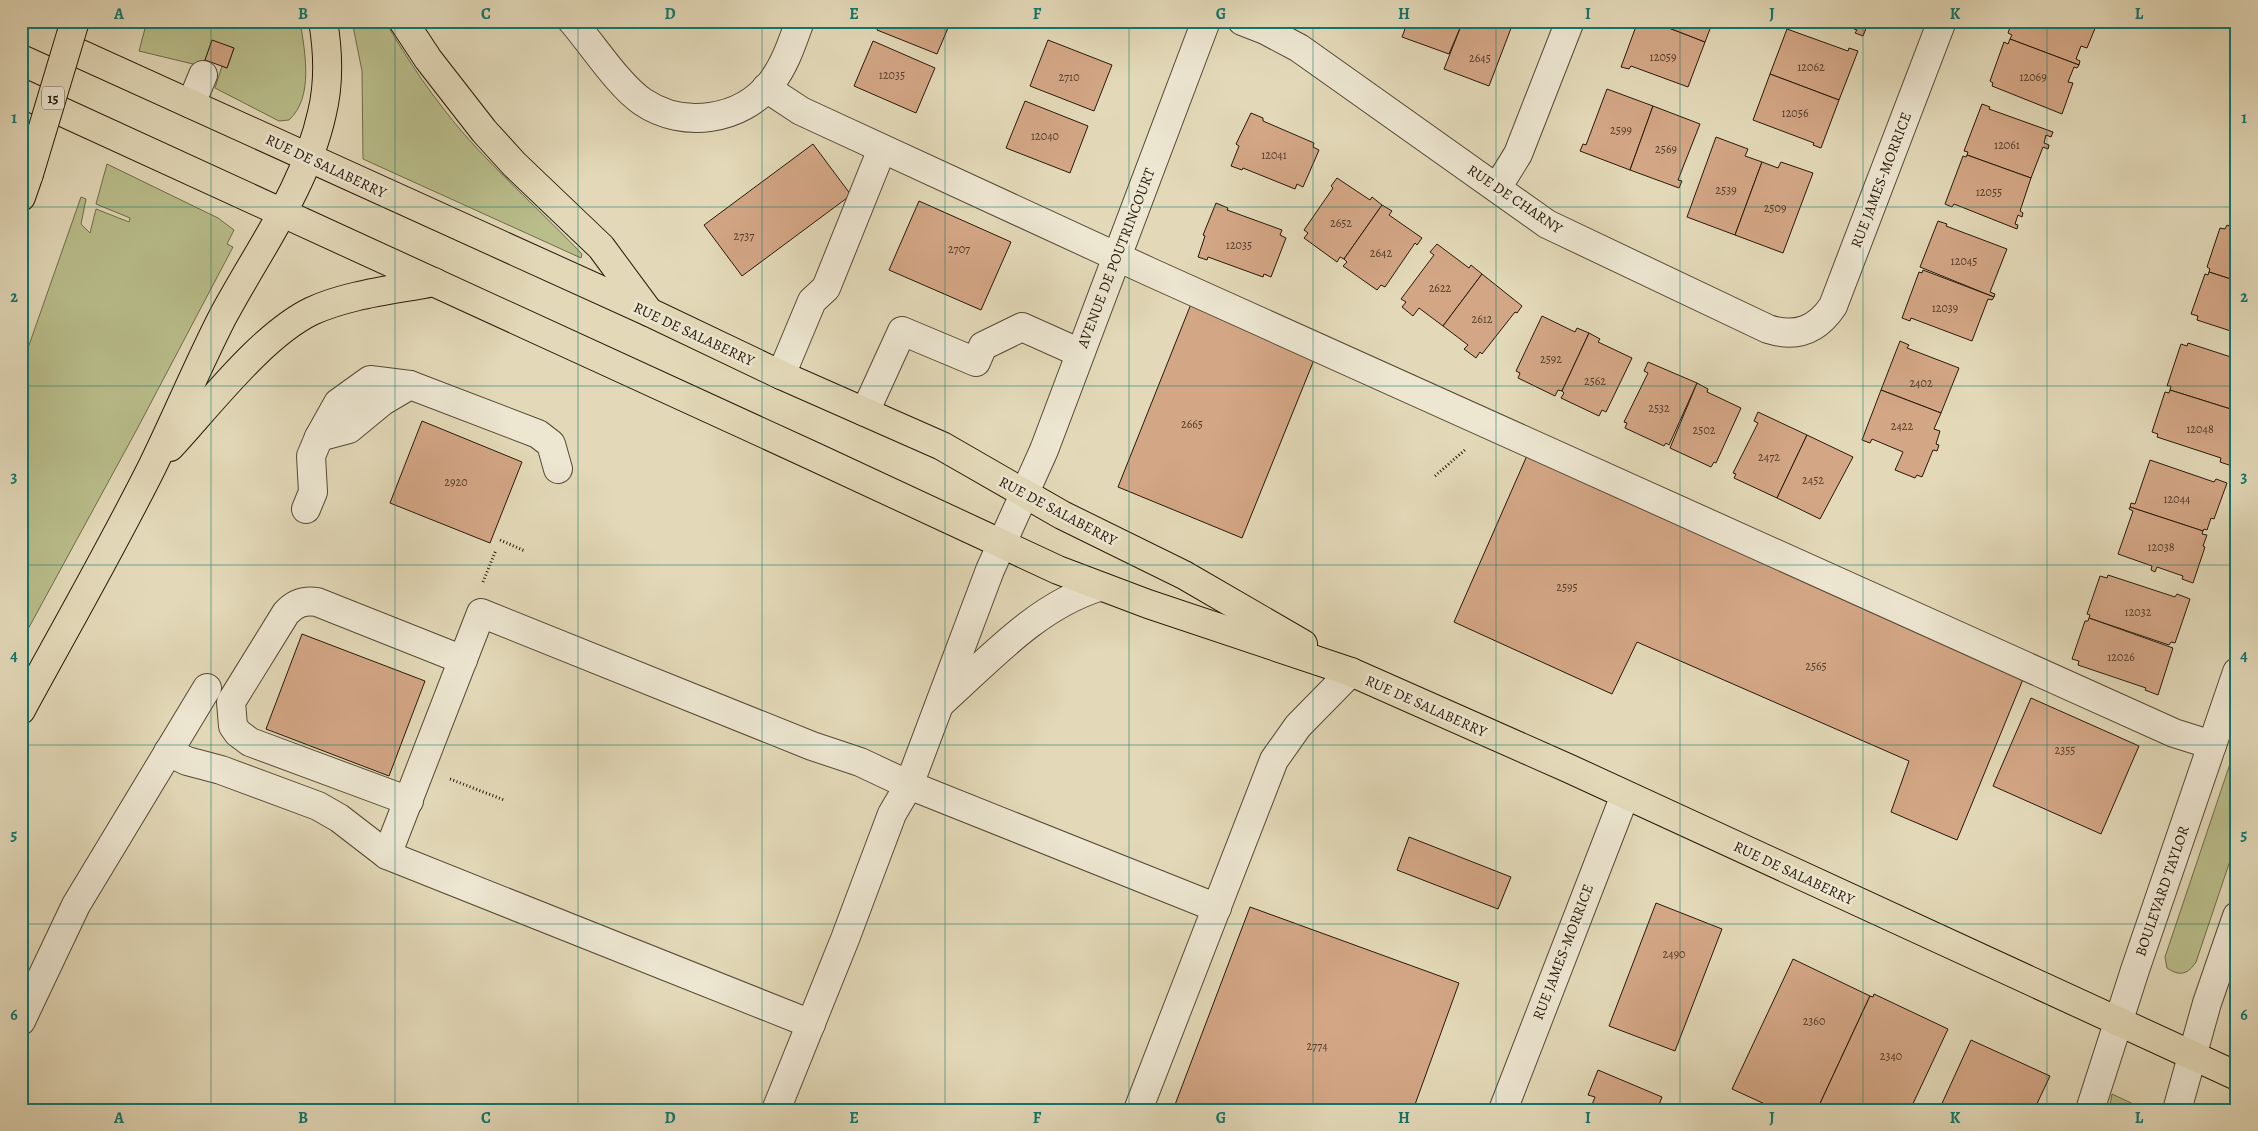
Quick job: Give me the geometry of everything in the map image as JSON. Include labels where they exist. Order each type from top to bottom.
[{"type":"main road","name":"15","points":[[25,186],[75,21]]},
{"type":"main road","points":[[21,710],[151,468],[222,319],[282,212],[308,158],[322,112],[326,90],[323,21]]},
{"type":"main road","points":[[403,21],[428,59],[484,131],[514,164],[601,248],[649,312]]},
{"type":"main road","name":"RUE DE SALABERRY","points":[[21,27],[649,312],[781,375],[942,446],[1076,522],[1184,575],[1351,672]]},
{"type":"main road","name":"RUE DE SALABERRY","points":[[21,93],[1002,544],[1100,587],[1351,672],[1625,794],[2237,1076]]},
{"type":"main road","points":[[151,468],[262,347],[294,322],[333,304],[434,282]]},
{"type":"street","points":[[572,21],[635,96],[655,109],[668,114],[682,117],[710,118],[737,110],[766,88],[786,58],[800,21]]},
{"type":"street","name":"AVENUE DE POUTRINCOURT","points":[[776,1110],[892,814],[909,785],[990,570],[1024,494],[1118,257],[1206,21]]},
{"type":"street","name":"RUE DE CHARNY","points":[[1242,21],[1265,30],[1299,48],[1547,224],[1567,235],[1768,328],[1788,333],[1809,329]]},
{"type":"street","points":[[1497,188],[1518,154],[1570,21]]},
{"type":"street","name":"RUE JAMES-MORRICE","points":[[1809,329],[1825,317],[1839,295],[1942,21]]},
{"type":"street","points":[[191,104],[204,75]]},
{"type":"street","points":[[766,88],[801,111],[1118,257],[2174,733],[2212,745]]},
{"type":"street","points":[[781,375],[812,301],[826,288],[882,149]]},
{"type":"street","points":[[866,412],[902,331],[976,362],[982,346],[1022,327],[1080,353]]},
{"type":"street","points":[[306,509],[313,492],[311,456],[319,437],[338,403],[370,380],[410,386],[538,434],[551,444],[558,469]]},
{"type":"street","points":[[939,705],[1042,615],[1069,598],[1100,587]]},
{"type":"street","points":[[409,801],[250,742],[238,733],[234,726],[230,702],[286,613],[291,607],[303,601],[317,602],[463,660]]},
{"type":"street","points":[[387,855],[481,613],[812,746],[860,762],[909,785],[1218,908]]},
{"type":"street","points":[[1138,1110],[1274,760],[1298,726],[1351,672]]},
{"type":"street","name":"BOULEVARD TAYLOR","points":[[2090,1110],[2237,672]]},
{"type":"street","points":[[21,1021],[76,905],[207,688]]},
{"type":"street","points":[[168,752],[188,761],[222,770],[318,806],[339,818],[387,855],[811,1024]]},
{"type":"street","name":"RUE JAMES-MORRICE","points":[[1503,1110],[1625,794]]},
{"type":"street","points":[[2177,1110],[2207,1003],[2237,916]]},
{"type":"path","points":[[1435,476],[1474,443],[1484,422]]},
{"type":"path","points":[[500,540],[525,550]]},
{"type":"path","points":[[482,583],[496,550]]},
{"type":"path","points":[[446,778],[504,800]]},
{"type":"green space","points":[[147,21],[300,21],[306,74],[302,99],[297,110],[289,120],[279,121],[215,88],[222,66],[227,68],[234,48],[212,41],[205,60],[197,65],[139,51]]},
{"type":"green space","points":[[352,21],[385,21],[422,79],[453,121],[493,165],[582,254],[581,258],[363,159],[362,71]]},
{"type":"green space","points":[[107,164],[218,218],[234,230],[227,244],[233,247],[136,431],[21,642],[21,368],[81,197],[86,199],[81,224],[90,233],[96,209],[129,222],[130,218],[96,204]]},
{"type":"green space","points":[[2237,743],[2237,840],[2196,962],[2187,972],[2176,973],[2167,968],[2165,957]]},
{"type":"green space","points":[[2112,1094],[2146,1110],[2109,1110]]},
{"type":"building","points":[[880,21],[951,21],[937,54],[877,30]]},
{"type":"building","points":[[1408,21],[1463,21],[1449,54],[1402,37]]},
{"type":"building","points":[[1463,21],[1513,23],[1489,86],[1444,69]]},
{"type":"building","points":[[1638,21],[1651,21],[1705,42],[1688,87],[1631,66],[1629,69],[1621,67]]},
{"type":"building","points":[[1651,21],[1713,21],[1705,42]]},
{"type":"building","points":[[1834,21],[1869,21],[1863,36],[1855,33],[1857,30]]},
{"type":"building","points":[[2012,21],[2098,21],[2087,48],[2081,46],[2076,59],[2080,61],[2079,65],[2010,39],[2012,35],[2008,33]]},
{"type":"building","points":[[1787,29],[1848,51],[1849,48],[1858,51],[1839,100],[1770,74]]},
{"type":"building","points":[[2010,39],[2079,65],[2077,68],[2074,67],[2068,82],[2073,83],[2062,114],[1992,86],[1993,83],[1990,81],[2004,42],[2008,44]]},
{"type":"building","points":[[212,40],[234,48],[227,68],[205,60]]},
{"type":"building","points":[[1048,40],[1112,65],[1094,111],[1030,86]]},
{"type":"building","points":[[873,41],[935,68],[916,113],[854,86]]},
{"type":"building","points":[[1770,74],[1839,100],[1821,148],[1813,145],[1814,143],[1753,120]]},
{"type":"building","points":[[1607,89],[1653,106],[1630,170],[1580,151],[1583,144],[1586,145]]},
{"type":"building","points":[[1025,101],[1088,126],[1070,173],[1006,148]]},
{"type":"building","points":[[1982,104],[1990,107],[1989,109],[2053,132],[2051,137],[2046,135],[2044,143],[2049,145],[2048,149],[2043,147],[2031,178],[1967,155],[1968,152],[1964,151]]},
{"type":"building","points":[[1653,106],[1700,124],[1678,180],[1682,181],[1679,188],[1630,170]]},
{"type":"building","points":[[1251,113],[1263,118],[1263,121],[1314,143],[1313,147],[1319,150],[1303,187],[1297,184],[1295,189],[1243,168],[1242,170],[1231,166],[1239,146],[1236,144]]},
{"type":"building","points":[[1716,137],[1748,149],[1745,156],[1762,162],[1735,235],[1687,217]]},
{"type":"building","points":[[813,144],[851,195],[742,276],[704,225]]},
{"type":"building","points":[[1967,155],[2031,178],[2020,211],[2023,213],[2022,217],[2018,215],[2015,224],[2018,225],[2017,229],[1954,204],[1952,207],[1945,204],[1963,156],[1966,157]]},
{"type":"building","points":[[1762,162],[1778,168],[1781,162],[1813,173],[1783,253],[1735,235]]},
{"type":"building","points":[[1337,178],[1370,200],[1372,197],[1382,205],[1344,259],[1340,257],[1337,262],[1304,238],[1308,233],[1304,230],[1333,188],[1331,186]]},
{"type":"building","points":[[919,201],[1011,242],[981,310],[889,270]]},
{"type":"building","points":[[1216,203],[1228,208],[1227,210],[1282,230],[1280,235],[1286,238],[1271,277],[1264,274],[1263,277],[1208,257],[1207,260],[1198,257],[1205,236],[1203,235]]},
{"type":"building","points":[[1382,205],[1392,211],[1389,215],[1422,238],[1417,245],[1415,243],[1385,287],[1381,285],[1377,290],[1343,266],[1347,262],[1344,259]]},
{"type":"building","points":[[1938,221],[1947,224],[1946,226],[2007,249],[1990,292],[1995,294],[1994,297],[1920,267]]},
{"type":"building","points":[[2227,225],[2237,229],[2237,281],[2209,272],[2210,269],[2207,267],[2220,228],[2225,229]]},
{"type":"building","points":[[1437,244],[1469,268],[1471,265],[1482,274],[1443,326],[1419,308],[1413,316],[1402,307],[1406,302],[1401,299],[1434,255],[1430,252]]},
{"type":"building","points":[[1923,270],[1994,297],[1992,300],[1988,299],[1972,341],[1911,318],[1910,321],[1902,318],[1919,272],[1922,273]]},
{"type":"building","points":[[2209,272],[2237,281],[2237,333],[2197,320],[2198,316],[2191,314],[2205,274],[2208,275]]},
{"type":"building","points":[[1482,274],[1522,306],[1517,313],[1515,312],[1482,354],[1480,352],[1476,358],[1464,349],[1468,345],[1443,326]]},
{"type":"building","points":[[1193,299],[1318,350],[1242,538],[1118,487]]},
{"type":"building","points":[[1542,316],[1575,332],[1577,328],[1589,333],[1562,391],[1558,390],[1555,396],[1518,378],[1520,373],[1516,371]]},
{"type":"building","points":[[1589,333],[1600,339],[1598,342],[1632,358],[1606,412],[1602,410],[1599,416],[1561,398],[1564,393],[1562,391]]},
{"type":"building","points":[[1900,341],[1909,345],[1907,348],[1959,368],[1941,413],[1881,390]]},
{"type":"building","points":[[2188,343],[2237,359],[2237,411],[2170,390],[2171,386],[2167,386],[2181,344],[2187,346]]},
{"type":"building","points":[[1648,362],[1697,383],[1669,445],[1666,443],[1664,446],[1625,428],[1627,423],[1624,422],[1648,373],[1644,371]]},
{"type":"building","points":[[1697,383],[1708,389],[1707,392],[1741,408],[1716,463],[1714,462],[1711,467],[1670,448]]},
{"type":"building","points":[[1881,390],[1941,413],[1934,429],[1940,431],[1936,444],[1939,445],[1937,451],[1933,450],[1922,477],[1917,475],[1915,478],[1895,470],[1903,452],[1872,439],[1870,443],[1862,440]]},
{"type":"building","points":[[2170,390],[2237,411],[2237,453],[2232,466],[2220,462],[2221,458],[2157,437],[2158,434],[2152,432],[2165,392],[2169,393]]},
{"type":"building","points":[[1758,412],[1807,435],[1777,498],[1734,478],[1736,474],[1733,473],[1758,423],[1754,421]]},
{"type":"building","points":[[422,421],[522,462],[490,543],[390,503]]},
{"type":"building","points":[[1807,435],[1853,457],[1820,519],[1777,498]]},
{"type":"building","points":[[1529,451],[2026,672],[1957,840],[1891,812],[1909,761],[1637,642],[1612,694],[1454,622]]},
{"type":"building","points":[[2150,460],[2214,482],[2216,479],[2227,483],[2214,519],[2211,518],[2207,530],[2204,529],[2203,531],[2130,507],[2131,503],[2135,504]]},
{"type":"building","points":[[2130,507],[2203,531],[2202,534],[2207,535],[2193,583],[2182,579],[2183,576],[2157,567],[2155,572],[2151,570],[2152,566],[2118,554],[2133,511],[2129,509]]},
{"type":"building","points":[[2108,575],[2175,597],[2177,594],[2190,599],[2175,643],[2171,642],[2169,645],[2089,618],[2090,615],[2087,614],[2100,576],[2107,578]]},
{"type":"building","points":[[2089,618],[2173,648],[2158,695],[2145,690],[2146,688],[2078,665],[2079,661],[2072,659],[2085,621],[2088,621]]},
{"type":"building","points":[[302,634],[425,681],[389,776],[266,729]]},
{"type":"building","points":[[2031,698],[2139,746],[2101,834],[1993,786]]},
{"type":"building","points":[[1409,837],[1511,877],[1498,909],[1397,870]]},
{"type":"building","points":[[1656,903],[1722,929],[1675,1051],[1609,1026]]},
{"type":"building","points":[[1250,907],[1459,983],[1413,1110],[1173,1110]]},
{"type":"building","points":[[1793,959],[1870,996],[1817,1110],[1778,1110],[1732,1089]]},
{"type":"building","points":[[1874,994],[1948,1029],[1910,1110],[1817,1110],[1870,996],[1873,997]]},
{"type":"building","points":[[1971,1040],[2050,1076],[2034,1110],[1939,1110]]},
{"type":"building","points":[[1598,1070],[1662,1097],[1657,1110],[1590,1110],[1595,1097],[1588,1095]]}]
